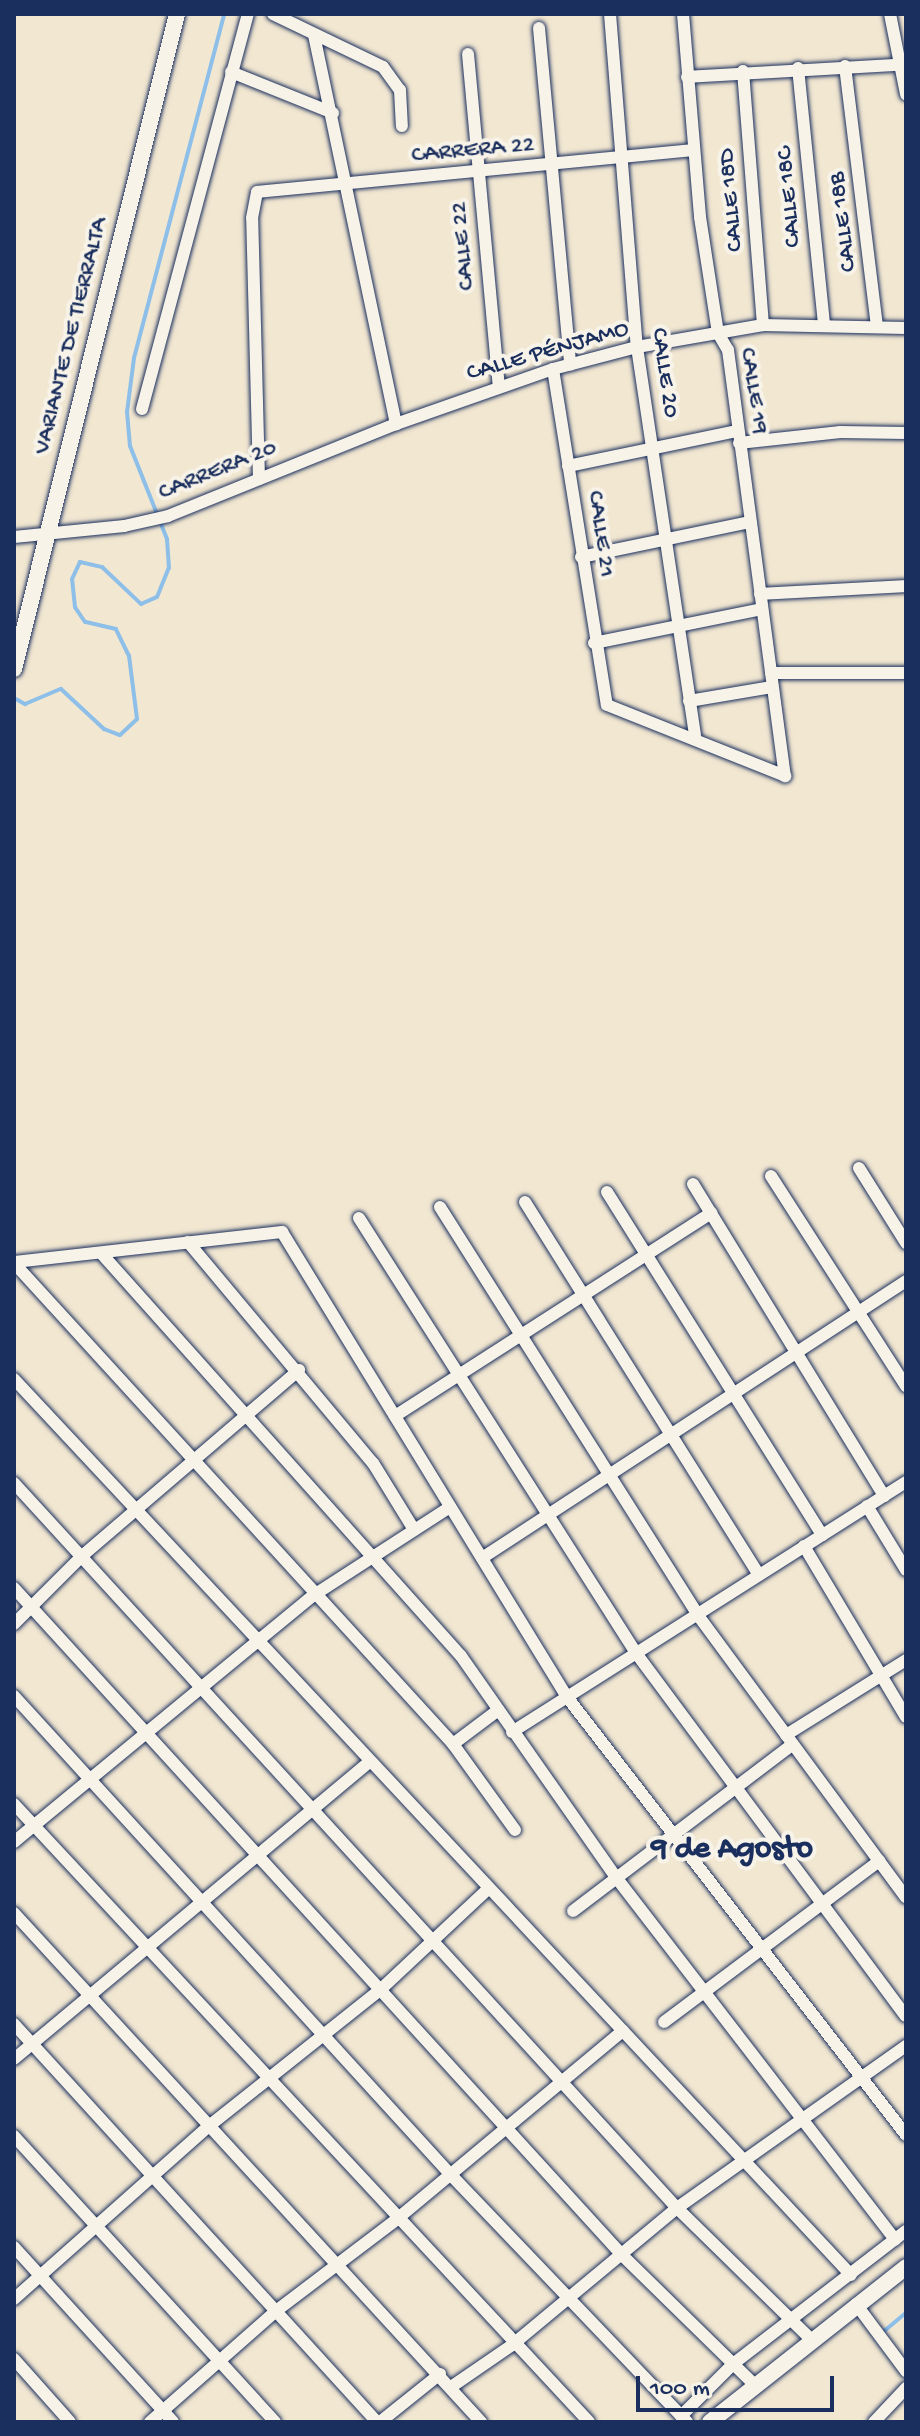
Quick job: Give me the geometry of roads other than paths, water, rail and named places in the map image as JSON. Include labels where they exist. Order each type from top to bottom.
[{"type":"main road","name":"VARIANTE DE TIERRALTA","points":[[14,669],[177,14]]},
{"type":"main road","points":[[710,2422],[906,2267]]},
{"type":"street","points":[[142,409],[248,14]]},
{"type":"street","points":[[273,14],[383,67],[400,90],[402,126]]},
{"type":"street","name":"CALLE 20","points":[[610,14],[637,347],[695,736]]},
{"type":"street","name":"CALLE 19","points":[[683,14],[693,150],[718,333],[728,350],[785,776],[695,736]]},
{"type":"street","points":[[906,17],[891,14],[897,65],[906,94]]},
{"type":"street","points":[[539,28],[570,365]]},
{"type":"street","points":[[314,35],[350,184],[396,424]]},
{"type":"street","name":"CALLE 22","points":[[468,54],[499,387]]},
{"type":"street","points":[[687,77],[743,71],[897,65]]},
{"type":"street","name":"CALLE 18B","points":[[845,66],[877,326]]},
{"type":"street","name":"CALLE 18C","points":[[798,68],[824,323]]},
{"type":"street","name":"CALLE 18D","points":[[743,71],[763,325]]},
{"type":"street","points":[[231,72],[333,113]]},
{"type":"street","name":"CARRERA 22","points":[[259,479],[252,218],[257,192],[552,166],[693,150]]},
{"type":"street","name":"CALLE PÉNJAMO","points":[[396,424],[553,369],[637,347],[763,325],[824,323],[906,328]]},
{"type":"street","name":"CALLE 21","points":[[553,369],[594,643],[607,705],[695,736]]},
{"type":"street","name":"CARRERA 20","points":[[14,537],[49,531],[124,526],[168,516],[396,424]]},
{"type":"street","points":[[568,466],[652,449],[738,437],[840,432],[906,433]]},
{"type":"street","points":[[581,557],[750,522]]},
{"type":"street","points":[[760,594],[906,586]]},
{"type":"street","points":[[594,643],[762,609]]},
{"type":"street","points":[[771,673],[906,673]]},
{"type":"street","points":[[689,701],[772,687]]},
{"type":"street","points":[[859,1168],[906,1243]]},
{"type":"street","points":[[771,1176],[906,1386]]},
{"type":"street","points":[[693,1184],[884,1496]]},
{"type":"street","points":[[607,1192],[822,1535]]},
{"type":"street","points":[[525,1202],[759,1575]]},
{"type":"street","points":[[440,1207],[607,1477],[697,1614],[906,1897]]},
{"type":"street","points":[[395,1416],[711,1213]]},
{"type":"street","points":[[359,1218],[545,1517],[636,1653],[731,1788],[906,2016]]},
{"type":"street","points":[[14,1263],[282,1232],[567,1697],[906,2135]]},
{"type":"street","points":[[188,1242],[299,1370],[373,1463],[413,1528]]},
{"type":"street","points":[[14,1696],[324,2032],[451,2175],[684,2419],[733,2364],[901,2236],[799,2121],[615,1876],[461,1656],[376,1556],[101,1253]]},
{"type":"street","points":[[14,1263],[453,1744],[515,1830]]},
{"type":"street","points":[[482,1558],[906,1281]]},
{"type":"street","points":[[14,1624],[82,1556],[299,1370]]},
{"type":"street","points":[[14,1379],[851,2275]]},
{"type":"street","points":[[512,1732],[906,1482]]},
{"type":"street","points":[[14,1483],[677,2208],[813,2341]]},
{"type":"street","points":[[867,1506],[906,1570]]},
{"type":"street","points":[[14,1842],[314,1595],[376,1556],[413,1528],[450,1507]]},
{"type":"street","points":[[804,1546],[906,1717]]},
{"type":"street","points":[[14,1588],[621,2254],[756,2386]]},
{"type":"street","points":[[573,1911],[789,1740],[880,1674],[906,1660]]},
{"type":"street","points":[[453,1744],[497,1711]]},
{"type":"street","points":[[14,2059],[370,1761]]},
{"type":"street","points":[[14,1804],[143,1948],[512,2345],[589,2422]]},
{"type":"street","points":[[664,2022],[879,1861]]},
{"type":"street","points":[[14,2299],[209,2126],[380,1990],[435,1942],[489,1888]]},
{"type":"street","points":[[14,1913],[481,2422]]},
{"type":"street","points":[[14,2024],[379,2422],[440,2374]]},
{"type":"street","points":[[150,2422],[276,2311],[397,2219],[623,2031]]},
{"type":"street","points":[[451,2387],[512,2345],[677,2208],[906,2046]]},
{"type":"street","points":[[14,2136],[97,2223],[275,2422]]},
{"type":"street","points":[[14,2247],[173,2422]]},
{"type":"street","points":[[856,2304],[906,2371]]},
{"type":"street","points":[[14,2359],[70,2422]]},
{"type":"street","points":[[874,2422],[906,2388]]},
{"type":"waterway","points":[[14,698],[25,704],[61,689],[104,729],[120,735],[137,719],[129,656],[116,629],[85,622],[75,607],[72,579],[80,562],[102,567],[141,604],[157,597],[169,568],[167,539],[130,446],[127,412],[134,358],[224,14]]},
{"type":"waterway","points":[[883,2332],[906,2313]]},
{"type":"district","name":"9 de Agosto","points":[[732,1850]]}]
